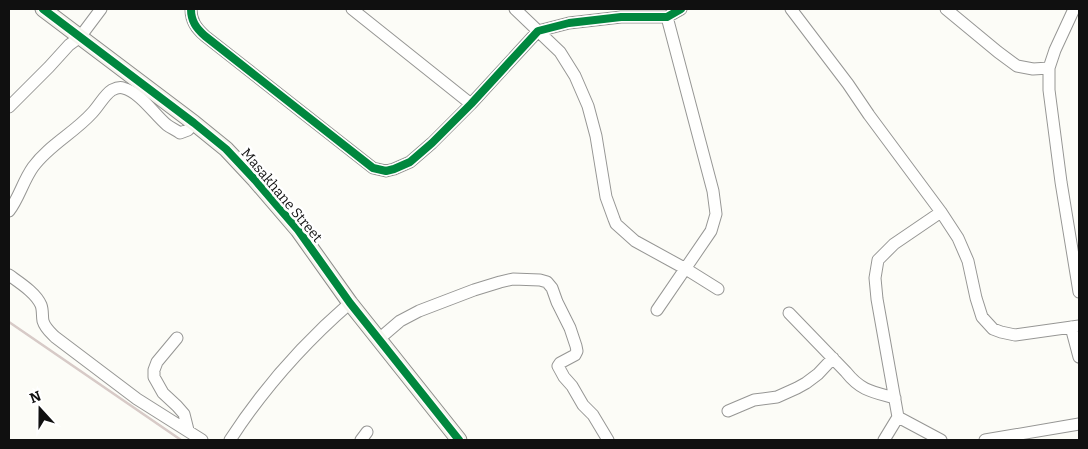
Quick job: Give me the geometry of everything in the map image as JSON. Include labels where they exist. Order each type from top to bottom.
[{"type":"street","name":"Masakhane Street","points":[[43,9],[226,149],[298,230],[350,303],[459,440]]},
{"type":"street","points":[[9,107],[69,44],[80,37],[101,9]]},
{"type":"street","points":[[191,9],[192,20],[198,30],[205,36],[373,168],[386,170],[394,169],[410,162],[432,143],[471,104],[538,31],[569,23],[621,17],[666,17],[681,9]]},
{"type":"street","points":[[352,9],[471,104]]},
{"type":"street","points":[[515,9],[560,52],[575,76],[588,106],[596,136],[606,197],[616,224],[635,240],[718,288]]},
{"type":"street","points":[[791,9],[848,84],[958,238],[968,261],[982,317],[993,329],[1015,335],[1075,327],[1079,357]]},
{"type":"street","points":[[946,9],[1018,66],[1033,69],[1049,68]]},
{"type":"street","points":[[1074,9],[1049,68],[1049,90],[1061,182],[1079,292]]},
{"type":"street","points":[[657,310],[711,231],[716,214],[713,191],[666,17]]},
{"type":"street","points":[[9,211],[25,179],[42,156],[80,125],[116,88],[124,88],[132,92],[144,101],[168,126],[180,133],[188,130],[194,123]]},
{"type":"street","points":[[884,440],[898,417],[877,299],[875,278],[878,260],[894,244],[941,212]]},
{"type":"street","points":[[9,276],[27,288],[38,300],[42,308],[44,322],[54,338],[137,399],[202,440]]},
{"type":"street","points":[[379,339],[400,321],[418,311],[487,286],[513,280],[540,280],[547,282],[552,288],[576,346],[575,355],[558,366],[608,440]]},
{"type":"street","points":[[230,440],[260,398],[298,354],[315,335],[350,303]]},
{"type":"street","points":[[789,313],[854,382],[866,389],[895,398]]},
{"type":"street","points":[[177,338],[157,362],[154,377],[163,393],[184,414],[188,430]]},
{"type":"street","points":[[728,411],[754,400],[777,397],[797,388],[818,374],[833,358]]},
{"type":"street","points":[[898,417],[942,440]]},
{"type":"street","points":[[985,440],[1079,424]]},
{"type":"railway","points":[[9,322],[181,440]]},
{"type":"cycle path","points":[[43,9],[226,149],[298,230],[350,303],[459,440]]},
{"type":"cycle path","points":[[191,9],[195,24],[205,36],[373,168],[386,171],[410,162],[432,143],[471,104],[538,31],[569,23],[621,17],[667,17],[681,9]]}]
